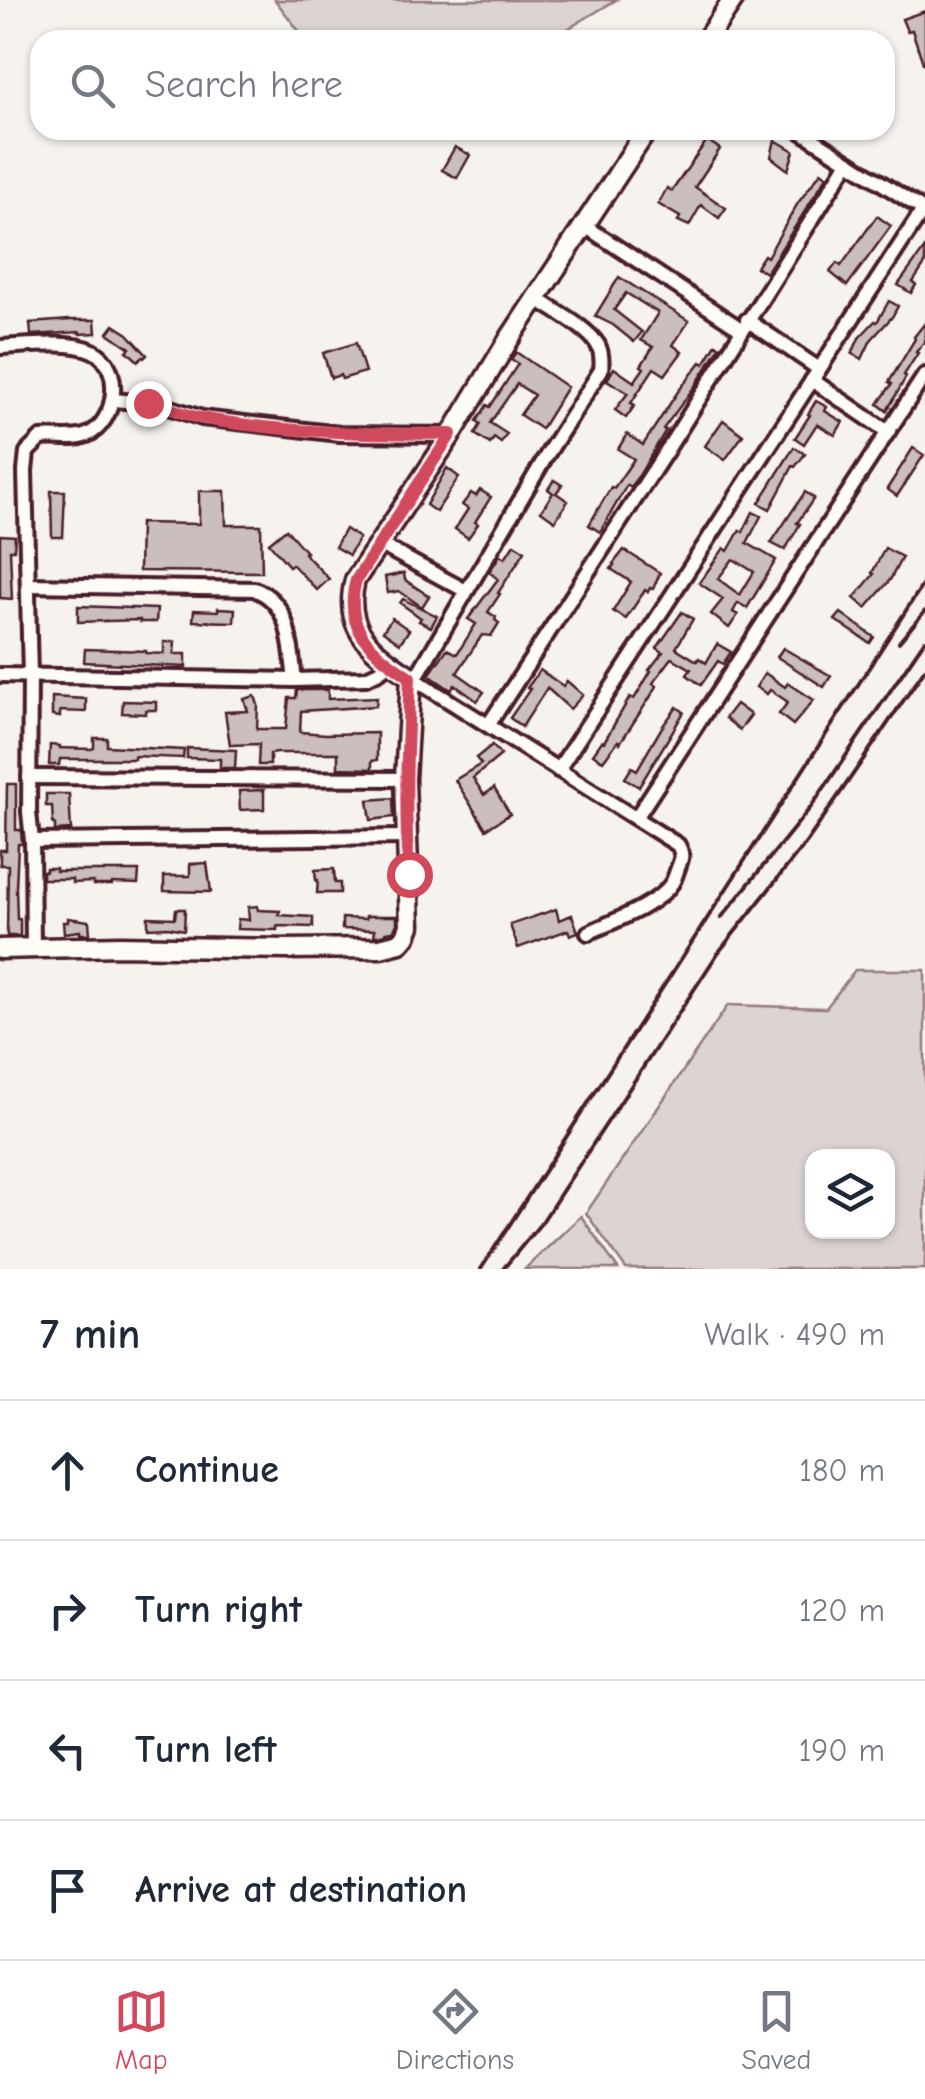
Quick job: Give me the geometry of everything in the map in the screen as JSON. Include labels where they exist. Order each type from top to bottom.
[{"type":"street","points":[[713,30],[733,0]]},
{"type":"street","points":[[588,934],[663,892],[682,859],[678,845],[373,651],[362,638],[350,600],[356,580],[641,140]]},
{"type":"street","points":[[558,770],[924,210],[814,140]]},
{"type":"street","points":[[489,724],[848,162]]},
{"type":"street","points":[[585,226],[744,325],[888,432]]},
{"type":"street","points":[[0,948],[197,946],[286,950],[393,946],[406,936],[410,926],[405,780],[413,678],[601,370],[598,344],[536,298]]},
{"type":"street","points":[[0,347],[55,345],[89,349],[106,362],[113,400],[110,412],[94,431],[76,438],[41,438],[27,452],[33,948]]},
{"type":"street","points":[[636,818],[925,375]]},
{"type":"street","points":[[113,400],[159,404],[202,418],[357,435],[451,434]]},
{"type":"street","points":[[379,544],[466,591]]},
{"type":"street","points":[[29,585],[254,589],[267,594],[284,615],[295,680]]},
{"type":"street","points":[[0,675],[366,678],[388,662]]},
{"type":"street","points":[[29,777],[405,780]]},
{"type":"street","points":[[32,841],[405,837]]},
{"type":"shaded area","points":[[275,0],[616,0],[566,30],[298,30]]},
{"type":"shaded area","points":[[855,970],[925,970],[925,1269],[626,1269],[586,1213],[728,1005],[826,1008]]},
{"type":"shaded area","points":[[581,1216],[618,1269],[525,1269],[529,1265]]},
{"type":"building","points":[[925,11],[923,63],[912,30],[907,31],[902,19]]},
{"type":"building","points":[[707,140],[720,149],[695,187],[726,208],[719,218],[701,205],[689,226],[658,204],[667,188],[672,191]]},
{"type":"building","points":[[775,140],[794,151],[788,170],[771,157]]},
{"type":"building","points":[[455,147],[470,155],[457,178],[442,170]]},
{"type":"building","points":[[821,172],[827,176],[766,273],[756,267],[764,255],[767,257]]},
{"type":"building","points":[[877,216],[891,226],[847,286],[830,272],[837,263],[841,266]]},
{"type":"building","points":[[925,248],[925,264],[911,293],[898,285]]},
{"type":"building","points":[[619,277],[689,321],[673,345],[682,352],[665,375],[654,368],[626,418],[615,410],[628,393],[607,380],[614,368],[634,382],[653,347],[641,340],[658,313],[626,293],[614,310],[642,332],[634,342],[595,316]]},
{"type":"building","points":[[889,301],[898,306],[892,317],[871,340],[862,359],[852,354],[859,338],[877,322]]},
{"type":"building","points":[[95,320],[96,333],[31,335],[30,323]]},
{"type":"building","points":[[925,323],[925,341],[887,411],[878,404]]},
{"type":"building","points":[[114,325],[128,334],[147,355],[144,358],[138,361],[127,351],[130,348],[108,333]]},
{"type":"building","points":[[356,343],[365,372],[331,378],[323,353]]},
{"type":"building","points":[[716,344],[720,347],[663,429],[666,430],[640,474],[630,487],[627,485],[600,532],[589,525],[611,487],[634,459],[618,449],[627,434],[643,445]]},
{"type":"building","points":[[516,352],[567,387],[541,429],[520,415],[534,395],[517,384],[490,423],[507,434],[501,443],[494,438],[490,444],[475,434],[481,424],[477,421],[518,364],[511,360]]},
{"type":"building","points":[[816,401],[843,422],[835,435],[817,424],[804,444],[795,438]]},
{"type":"building","points":[[723,420],[743,435],[725,460],[705,446]]},
{"type":"building","points":[[794,447],[805,454],[793,466],[770,509],[759,503]]},
{"type":"building","points":[[913,448],[924,455],[897,496],[887,489]]},
{"type":"building","points":[[447,468],[459,477],[436,512],[426,505]]},
{"type":"building","points":[[554,480],[562,485],[556,493],[568,501],[555,521],[541,511],[553,493],[548,489]]},
{"type":"building","points":[[480,490],[491,497],[468,538],[455,529],[468,509],[462,505],[471,493],[476,496]]},
{"type":"building","points":[[51,491],[65,491],[63,537],[52,537]]},
{"type":"building","points":[[199,491],[225,491],[226,525],[261,525],[262,572],[139,571],[140,523],[199,524]]},
{"type":"building","points":[[805,492],[814,498],[785,550],[771,543]]},
{"type":"building","points":[[753,512],[761,516],[747,543],[776,560],[747,608],[738,603],[733,612],[738,615],[729,628],[711,614],[723,599],[699,583],[724,548],[728,551],[740,530],[743,532]],"holes":[[[733,559],[754,572],[740,595],[718,579]]]},
{"type":"building","points":[[286,529],[329,579],[317,590],[269,543]]},
{"type":"building","points":[[345,529],[359,538],[349,555],[335,547]]},
{"type":"building","points":[[0,535],[15,536],[14,550],[10,550],[12,599],[0,598]]},
{"type":"building","points":[[514,544],[525,551],[488,612],[499,623],[491,636],[482,635],[457,673],[484,692],[477,701],[455,685],[451,690],[429,675],[447,649],[457,654],[476,624],[468,619],[498,579],[489,572],[500,555],[505,558]]},
{"type":"building","points":[[885,548],[902,557],[890,580],[866,608],[854,598],[874,574]]},
{"type":"building","points":[[624,550],[660,573],[653,589],[645,590],[626,619],[613,611],[631,582],[611,569]]},
{"type":"building","points":[[404,573],[405,580],[429,596],[422,607],[399,591],[388,593],[385,577]]},
{"type":"building","points":[[403,599],[437,616],[431,627],[400,603]]},
{"type":"building","points":[[78,606],[157,609],[156,622],[78,622]]},
{"type":"building","points":[[235,609],[234,622],[193,621],[194,610]]},
{"type":"building","points":[[682,612],[693,619],[676,648],[706,663],[717,644],[731,652],[723,664],[718,661],[701,685],[687,675],[691,669],[672,658],[653,683],[657,686],[620,743],[603,761],[593,754],[630,697],[634,699],[663,652],[657,648]]},
{"type":"building","points":[[841,613],[874,637],[870,643],[835,620]]},
{"type":"building","points":[[392,618],[409,630],[400,643],[383,631]]},
{"type":"building","points":[[164,642],[175,642],[174,654],[186,654],[186,667],[84,662],[85,649],[164,654]]},
{"type":"building","points":[[783,648],[831,676],[824,687],[777,657]]},
{"type":"building","points":[[540,670],[563,686],[567,681],[583,695],[570,709],[547,688],[522,727],[510,718]]},
{"type":"building","points":[[765,673],[814,700],[793,725],[779,714],[788,702],[770,690],[767,694],[756,687]]},
{"type":"building","points":[[297,690],[328,690],[328,699],[377,697],[376,706],[301,711],[300,732],[377,733],[377,760],[372,761],[372,769],[338,768],[338,753],[276,753],[270,754],[270,765],[258,765],[259,744],[230,745],[225,712],[248,711],[244,699],[255,696],[257,729],[286,729],[289,698],[296,698]]},
{"type":"building","points":[[52,697],[86,699],[86,712],[60,711],[60,717],[52,716]]},
{"type":"building","points":[[123,701],[156,702],[156,710],[146,710],[146,714],[122,713]]},
{"type":"building","points":[[736,704],[751,715],[740,730],[725,718]]},
{"type":"building","points":[[677,707],[684,712],[639,787],[625,778],[632,767],[637,770]]},
{"type":"building","points":[[94,738],[107,738],[107,746],[184,750],[183,758],[60,759],[59,765],[49,765],[50,745],[91,749]]},
{"type":"building","points":[[492,745],[501,755],[473,778],[484,795],[494,788],[510,814],[486,829],[455,780],[481,764],[476,758]]},
{"type":"building","points":[[187,748],[236,750],[235,768],[220,768],[220,759],[187,758]]},
{"type":"building","points":[[7,784],[16,784],[16,830],[21,830],[16,888],[20,936],[7,936],[8,865],[0,865],[0,850],[6,850]]},
{"type":"building","points":[[264,790],[264,809],[240,810],[239,791]]},
{"type":"building","points":[[46,794],[69,794],[71,830],[55,831]]},
{"type":"building","points":[[393,798],[394,817],[371,820],[368,800]]},
{"type":"building","points":[[207,863],[211,892],[164,891],[164,876],[190,876],[190,864]]},
{"type":"building","points":[[46,868],[139,871],[138,884],[93,885],[72,883],[72,879],[42,879]]},
{"type":"building","points":[[334,869],[340,893],[317,893],[315,870]]},
{"type":"building","points":[[257,906],[258,910],[280,911],[279,915],[313,917],[313,927],[237,929],[238,919],[249,920],[248,907]]},
{"type":"building","points":[[176,909],[185,909],[184,930],[148,928],[148,917],[175,918]]},
{"type":"building","points":[[556,909],[559,920],[572,915],[578,932],[570,935],[568,930],[518,948],[510,925]]},
{"type":"building","points":[[397,916],[397,924],[393,931],[378,936],[374,936],[375,930],[342,929],[342,918]]},
{"type":"building","points":[[68,918],[89,921],[90,934],[64,933],[63,922],[68,922]]},
{"type":"railway","points":[[481,1269],[925,581]]},
{"type":"railway","points":[[899,642],[925,611]]},
{"type":"railway","points":[[721,918],[811,807],[925,640]]},
{"type":"railway","points":[[503,1269],[542,1222],[718,953],[806,843],[925,669]]},
{"type":"route","points":[[148,403],[202,418],[357,435],[451,434],[356,580],[350,600],[362,638],[373,651],[410,677],[405,780],[409,874]]}]
